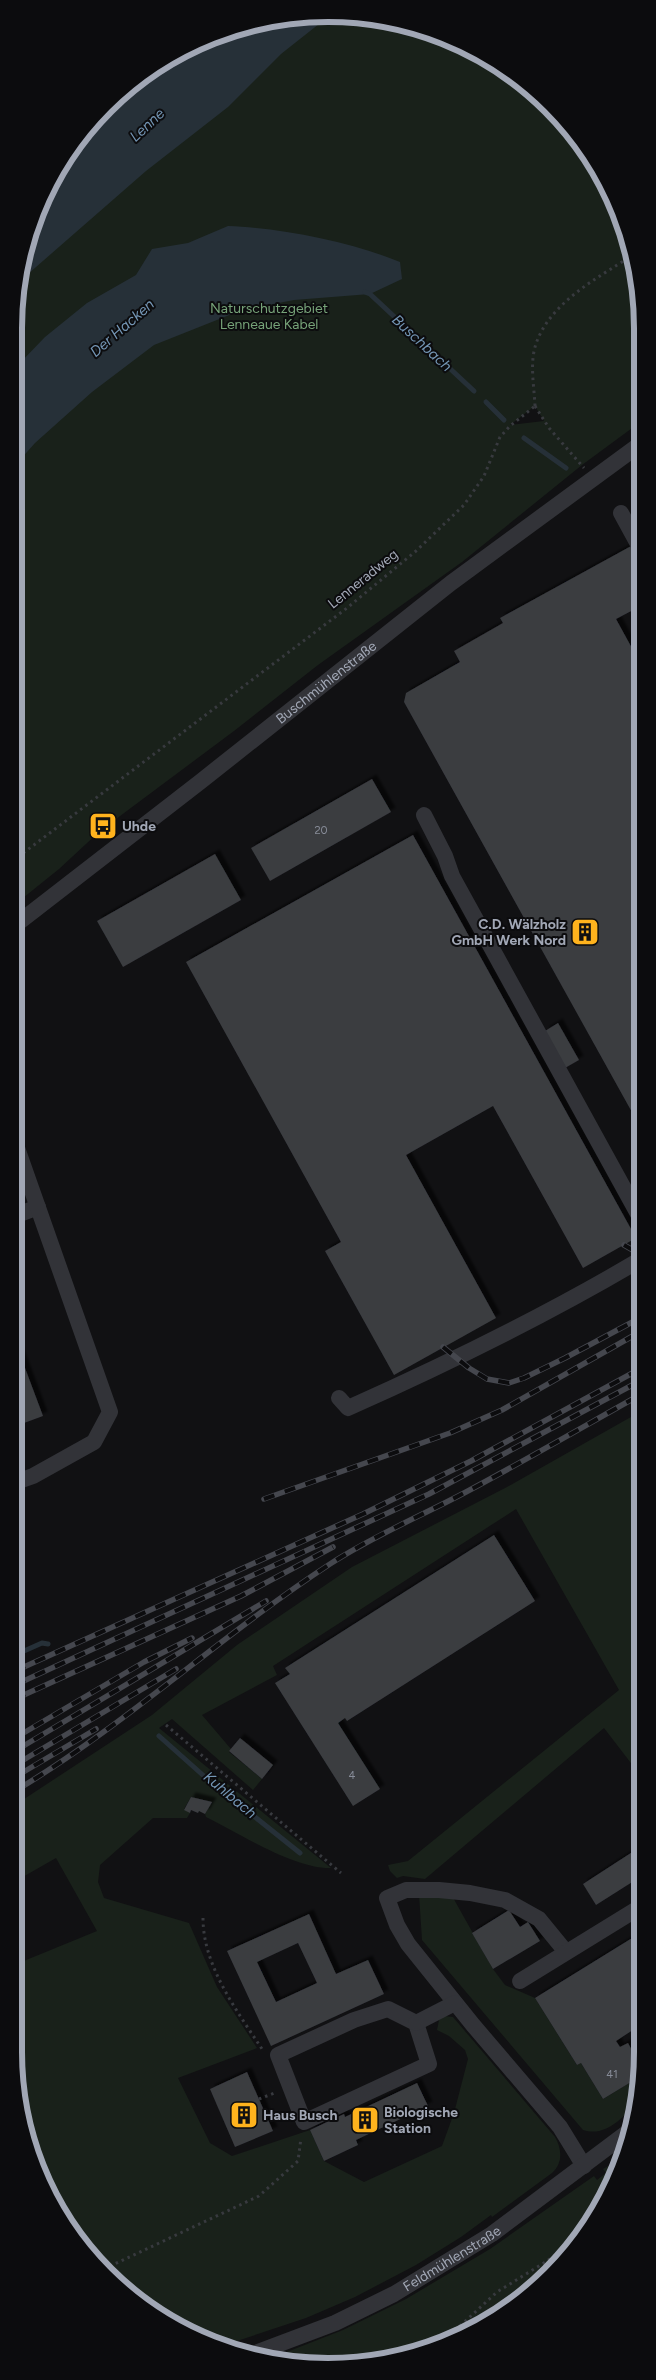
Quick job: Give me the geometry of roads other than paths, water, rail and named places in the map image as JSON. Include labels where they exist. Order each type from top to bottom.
[{"type":"street","name":"Buschmühlenstraße","points":[[22,920],[451,583],[634,449]]},
{"type":"street","points":[[621,513],[634,537]]},
{"type":"street","points":[[424,815],[445,856],[452,876],[634,1207]]},
{"type":"street","points":[[22,1162],[110,1412],[94,1442],[33,1476],[22,1480]]},
{"type":"street","points":[[22,1213],[38,1207]]},
{"type":"street","points":[[339,1398],[348,1408],[458,1359],[582,1294],[634,1263]]},
{"type":"street","points":[[566,1952],[540,1919],[505,1900],[470,1893],[439,1890],[406,1890],[387,1898],[397,1925],[408,1944],[455,2003],[560,2126],[584,2166]]},
{"type":"street","points":[[520,1981],[634,1911]]},
{"type":"street","points":[[416,2023],[455,2003]]},
{"type":"street","points":[[388,2009],[416,2023],[428,2064],[304,2122],[278,2055],[354,2020],[388,2009]]},
{"type":"street","name":"Feldmühlenstraße","points":[[262,2350],[335,2323],[394,2294],[492,2234],[621,2137]]},
{"type":"water","name":"Lenne","points":[[321,22],[281,54],[228,107],[146,171],[27,275],[39,230],[63,175],[98,127],[127,98],[175,63],[211,46],[268,28]]},
{"type":"water","name":"Der Hacken","points":[[228,226],[293,233],[338,242],[400,262],[402,279],[370,294],[294,300],[242,310],[154,345],[92,392],[35,443],[22,458],[22,361],[45,337],[87,303],[136,275],[152,249],[188,243]]},
{"type":"waterway","name":"Buschbach","points":[[365,292],[370,294],[474,391]]},
{"type":"waterway","name":"Buschbach","points":[[486,402],[504,420]]},
{"type":"waterway","name":"Buschbach","points":[[524,438],[566,468]]},
{"type":"waterway","name":"Kuhlbach","points":[[22,1652],[42,1643],[48,1644]]},
{"type":"waterway","name":"Kuhlbach","points":[[159,1736],[205,1777],[300,1853]]},
{"type":"railway","points":[[624,1245],[634,1251]]},
{"type":"railway","points":[[443,1347],[469,1368],[487,1379],[509,1383],[524,1378],[565,1358],[634,1321]]},
{"type":"railway","points":[[264,1499],[450,1433],[502,1410],[634,1335]]},
{"type":"railway","points":[[22,1668],[363,1514],[471,1461],[634,1372]]},
{"type":"railway","points":[[22,1682],[429,1494],[634,1384]]},
{"type":"railway","points":[[22,1787],[96,1738],[250,1620],[330,1564],[380,1535],[488,1480],[634,1398]]},
{"type":"railway","points":[[22,1696],[241,1596],[333,1547]]},
{"type":"railway","points":[[22,1747],[266,1601]]},
{"type":"railway","points":[[22,1734],[144,1662],[192,1638]]},
{"type":"railway","points":[[22,1761],[176,1669]]},
{"type":"railway","points":[[22,1773],[96,1729]]},
{"type":"place","name":"Uhde","points":[[103,826]]},
{"type":"place","name":"C.D. Wälzholz GmbH Werk Nord","points":[[585,932]]},
{"type":"place","name":"Haus Busch","points":[[244,2115]]},
{"type":"place","name":"Biologische Station","points":[[365,2120]]},
{"type":"park label","name":"Naturschutzgebiet Lenneaue Kabel","points":[[269,316]]}]
